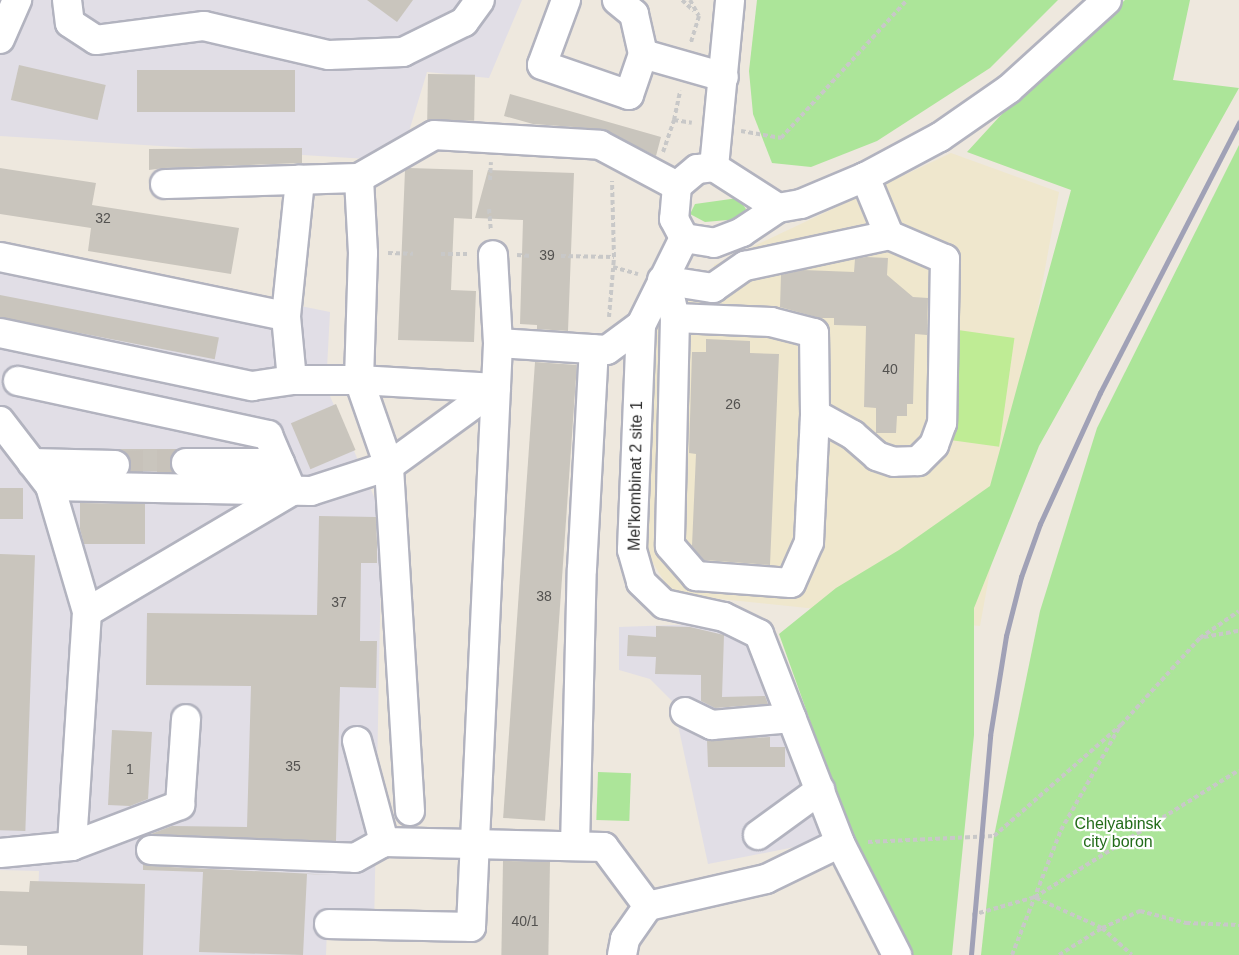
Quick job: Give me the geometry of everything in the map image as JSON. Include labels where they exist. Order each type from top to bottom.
[{"type":"street","points":[[0,39],[17,0]]},
{"type":"street","points":[[67,0],[70,23],[96,40],[204,26],[328,55],[402,52],[464,22],[480,0]]},
{"type":"street","points":[[566,0],[542,65],[629,95],[643,54],[634,14],[617,0]]},
{"type":"street","points":[[714,167],[716,127],[724,77],[730,0]]},
{"type":"street","points":[[778,208],[714,167],[697,169],[677,186],[674,219],[684,238],[714,243],[742,232],[778,208],[801,204],[865,177],[940,137],[1009,89],[1107,0]]},
{"type":"street","points":[[643,54],[724,77]]},
{"type":"street","points":[[165,184],[359,178],[434,135],[600,145],[677,186]]},
{"type":"street","points":[[865,177],[889,235]]},
{"type":"street","points":[[359,178],[363,253],[359,380],[389,466],[410,811]]},
{"type":"street","points":[[292,380],[286,316],[300,180]]},
{"type":"street","points":[[662,280],[713,288],[745,266],[889,235],[945,259],[942,423],[934,445],[918,461],[894,462],[877,456],[853,435],[815,414]]},
{"type":"street","name":"Mel'kombinat 2 site 1","points":[[684,238],[641,325],[632,550],[641,582],[664,604],[724,617],[759,633],[840,843],[897,955]]},
{"type":"street","points":[[329,924],[471,927],[498,343],[493,255]]},
{"type":"street","points":[[0,257],[286,316]]},
{"type":"street","points":[[662,280],[669,294],[675,318],[670,546],[696,576],[791,583],[809,542],[815,414],[814,333],[771,322],[675,318]]},
{"type":"street","points":[[498,343],[607,350],[641,325]]},
{"type":"street","points":[[0,333],[252,386],[292,380],[359,380],[496,387]]},
{"type":"street","points":[[575,846],[582,569],[594,349]]},
{"type":"street","points":[[18,381],[268,435],[292,490]]},
{"type":"street","points":[[50,486],[311,491],[389,466],[496,387]]},
{"type":"street","points":[[0,421],[50,486],[87,612],[72,846]]},
{"type":"street","points":[[32,463],[115,465]]},
{"type":"street","points":[[186,463],[280,463]]},
{"type":"street","points":[[87,612],[292,490]]},
{"type":"street","points":[[685,712],[712,725],[792,718]]},
{"type":"street","points":[[0,853],[72,846],[180,805],[186,718]]},
{"type":"street","points":[[357,741],[384,842]]},
{"type":"street","points":[[758,835],[820,790]]},
{"type":"street","points":[[152,849],[355,858],[384,842],[604,847],[648,906]]},
{"type":"street","points":[[622,955],[625,939],[648,906],[766,879],[840,843]]},
{"type":"path","points":[[682,0],[699,16]]},
{"type":"path","points":[[561,256],[614,257]]},
{"type":"path","points":[[840,843],[994,836],[1121,725],[1200,638],[1239,611]]},
{"type":"path","points":[[1200,638],[1239,631]]},
{"type":"path","points":[[1012,955],[1061,830],[1121,725]]},
{"type":"path","points":[[972,915],[1035,897],[1239,770]]},
{"type":"path","points":[[1035,897],[1102,928],[1132,955]]},
{"type":"path","points":[[1059,955],[1102,928],[1140,911],[1186,923],[1239,925]]},
{"type":"shaded area","points":[[0,0],[522,0],[489,78],[427,72],[400,161],[0,136]]},
{"type":"shaded area","points":[[951,153],[1059,192],[980,626],[672,594],[645,550],[657,300],[713,288],[714,265]]},
{"type":"shaded area","points":[[0,245],[330,312],[326,387],[382,515],[374,929],[327,928],[326,955],[36,955],[39,871],[0,870]]},
{"type":"shaded area","points":[[729,623],[753,640],[825,841],[708,864],[673,702],[650,679],[619,670],[619,627]]},
{"type":"green space","points":[[757,0],[1058,0],[990,68],[877,141],[811,167],[772,163],[753,114],[749,71]]},
{"type":"green space","points":[[1125,0],[1190,0],[1173,80],[1239,88],[1039,446],[974,608],[974,735],[952,955],[911,955],[846,821],[779,634],[836,588],[899,550],[990,486],[1071,190],[967,152],[1000,116]]},
{"type":"green space","name":"Chelyabinsk city boron","points":[[1239,145],[1239,955],[981,955],[994,836],[1040,611],[1097,428]]},
{"type":"green space","points":[[738,198],[746,209],[739,219],[705,222],[690,214],[695,204]]},
{"type":"green space","points":[[958,330],[1014,338],[999,447],[943,439]]},
{"type":"green space","points":[[598,772],[631,773],[629,821],[596,820]]},
{"type":"building","points":[[367,0],[413,0],[397,22]]},
{"type":"building","points":[[19,65],[106,85],[98,120],[11,100]]},
{"type":"building","points":[[137,70],[295,70],[295,112],[137,112]]},
{"type":"building","points":[[428,74],[475,75],[474,121],[427,120]]},
{"type":"building","points":[[510,94],[661,137],[656,156],[601,129],[533,124],[504,116]]},
{"type":"building","points":[[302,148],[302,163],[149,170],[149,149]]},
{"type":"building","points":[[0,168],[96,183],[92,205],[239,228],[231,274],[88,251],[91,228],[0,214]]},
{"type":"building","points":[[409,168],[473,170],[472,219],[454,218],[451,290],[476,291],[474,342],[398,340],[405,170]]},
{"type":"building","points":[[488,170],[574,173],[568,331],[537,329],[537,325],[520,324],[523,220],[475,218]]},
{"type":"building","points":[[888,258],[887,275],[913,297],[928,298],[927,335],[915,334],[913,404],[907,404],[907,416],[897,416],[896,433],[876,433],[876,408],[864,407],[866,326],[834,325],[834,318],[820,318],[780,307],[781,275],[803,270],[854,272],[855,259]]},
{"type":"building","points":[[0,295],[219,338],[215,359],[0,317]]},
{"type":"building","points":[[706,339],[750,341],[750,353],[779,354],[770,565],[704,560],[692,546],[696,454],[689,453],[692,352],[706,352]]},
{"type":"building","points":[[535,362],[577,365],[545,821],[503,818]]},
{"type":"building","points":[[336,404],[356,450],[310,469],[291,423]]},
{"type":"building","points":[[118,449],[178,449],[170,462],[172,472],[130,471],[129,457]]},
{"type":"building","points":[[0,488],[23,488],[23,519],[0,519]]},
{"type":"building","points":[[80,503],[145,504],[145,544],[84,544],[80,529]]},
{"type":"building","points":[[319,516],[376,517],[377,563],[361,563],[360,641],[377,641],[376,688],[340,687],[336,841],[151,834],[172,826],[247,827],[251,686],[146,685],[147,613],[317,615]]},
{"type":"building","points":[[0,554],[35,555],[25,831],[0,830]]},
{"type":"building","points":[[656,626],[690,627],[724,635],[722,697],[765,696],[768,704],[715,708],[701,701],[701,675],[655,674],[656,657],[627,656],[628,635],[656,637]]},
{"type":"building","points":[[112,730],[152,732],[148,799],[130,806],[108,805]]},
{"type":"building","points":[[770,737],[770,747],[785,747],[785,767],[708,767],[707,740]]},
{"type":"building","points":[[503,861],[550,862],[548,955],[501,955]]},
{"type":"building","points":[[143,864],[335,875],[307,874],[303,955],[199,952],[203,872],[143,870]]},
{"type":"building","points":[[30,881],[145,884],[143,955],[27,955],[27,946],[0,945],[0,891],[29,892]]},
{"type":"tunnel","points":[[115,465],[186,463]]},
{"type":"railway","points":[[971,955],[990,736],[1006,636],[1021,577],[1040,524],[1100,393],[1239,123]]}]
